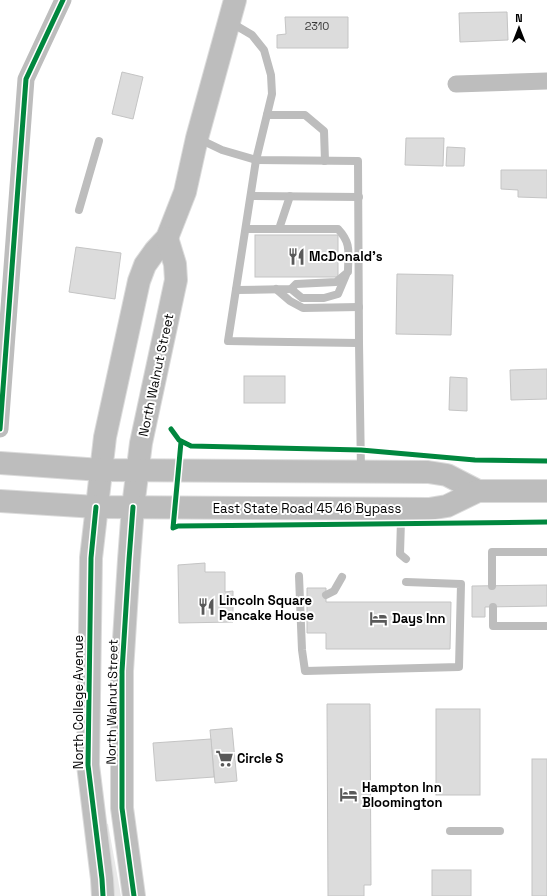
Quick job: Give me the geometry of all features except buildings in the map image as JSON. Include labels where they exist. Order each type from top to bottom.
[{"type":"main road","points":[[96,507],[100,470],[111,411],[140,281],[149,258],[167,238],[185,192],[197,138],[235,0]]},
{"type":"main road","name":"North Walnut Street","points":[[134,896],[122,808],[122,671],[133,508],[138,470],[146,416],[176,280],[175,264],[167,238]]},
{"type":"main road","name":"East State Road 45 46 Bypass","points":[[6,463],[100,470],[434,472],[447,476],[478,491],[547,491]]},
{"type":"main road","name":"East State Road 45 46 Bypass","points":[[5,502],[133,508],[407,509],[438,508],[447,506],[478,491]]},
{"type":"main road","name":"North College Avenue","points":[[96,507],[91,558],[88,764],[103,896]]},
{"type":"street","points":[[0,429],[26,79],[63,0]]},
{"type":"street","points":[[456,84],[547,81]]},
{"type":"lane","points":[[230,22],[252,35],[264,50],[271,76],[272,94],[256,160],[228,341],[359,343]]},
{"type":"lane","points":[[267,115],[305,115],[324,131],[325,161]]},
{"type":"lane","points":[[197,138],[222,150],[256,160],[358,161],[361,471]]},
{"type":"lane","points":[[79,210],[99,141]]},
{"type":"lane","points":[[251,196],[359,197]]},
{"type":"lane","points":[[279,229],[290,196]]},
{"type":"lane","points":[[236,290],[291,289],[302,298],[324,298],[338,294],[348,272],[349,248],[346,238],[338,229],[246,229]]},
{"type":"lane","points":[[291,289],[296,284],[336,282],[348,272]]},
{"type":"lane","points":[[276,289],[290,301],[303,308],[359,307]]},
{"type":"lane","points":[[406,560],[400,554],[400,530],[401,520],[407,509]]},
{"type":"lane","points":[[492,586],[492,552],[547,552]]},
{"type":"lane","points":[[299,576],[303,596],[302,650],[305,671],[459,667],[461,584],[406,582]]},
{"type":"lane","points":[[326,595],[334,591],[342,577]]},
{"type":"lane","points":[[493,607],[493,626],[547,626]]},
{"type":"lane","points":[[450,831],[500,831]]},
{"type":"shaded area","points":[[105,824],[108,824],[121,896],[111,896]]},
{"type":"cycle path","points":[[0,429],[26,79],[63,0]]},
{"type":"cycle path","points":[[171,429],[179,440],[191,446],[361,450],[475,460],[547,461]]},
{"type":"cycle path","points":[[181,442],[173,528],[178,526],[547,522]]},
{"type":"cycle path","points":[[96,507],[91,558],[88,765],[103,896]]},
{"type":"cycle path","points":[[133,507],[122,671],[122,808],[134,896]]},
{"type":"place","name":"McDonald's","points":[[296,256]]},
{"type":"place","name":"Lincoln Square Pancake House","points":[[206,607]]},
{"type":"place","name":"Days Inn","points":[[379,618]]},
{"type":"place","name":"Circle S","points":[[224,758]]},
{"type":"place","name":"Hampton Inn Bloomington","points":[[349,794]]}]
